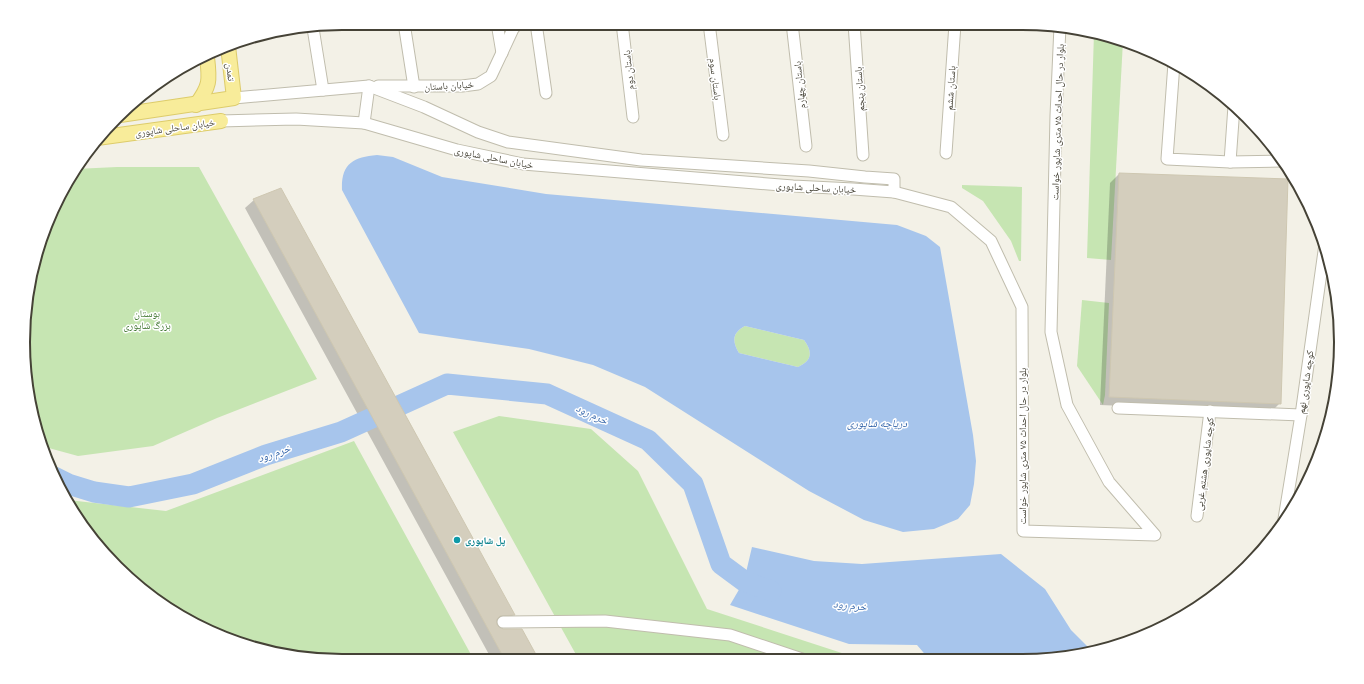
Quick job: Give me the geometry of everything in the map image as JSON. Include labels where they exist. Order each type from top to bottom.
[{"type":"main road","name":"تمدن","points":[[229,52],[234,98]]},
{"type":"main road","points":[[196,105],[205,92],[210,76],[208,61]]},
{"type":"main road","name":"خیابان ساحلی شاپوری","points":[[129,114],[196,105],[234,98]]},
{"type":"main road","name":"خیابان ساحلی شاپوری","points":[[106,137],[221,121]]},
{"type":"street","points":[[405,30],[414,87]]},
{"type":"street","points":[[498,30],[502,54]]},
{"type":"street","name":"خیابان باستان","points":[[369,86],[414,87],[462,86],[478,84],[491,76],[513,30]]},
{"type":"street","points":[[537,30],[546,93]]},
{"type":"street","name":"باستان دوم","points":[[623,30],[633,117]]},
{"type":"street","name":"باستان سوم","points":[[710,30],[723,135]]},
{"type":"street","name":"باستان چهارم","points":[[793,30],[806,146]]},
{"type":"street","name":"باستان پنجم","points":[[854,30],[864,155]]},
{"type":"street","name":"باستان ششم","points":[[946,153],[955,30]]},
{"type":"street","points":[[314,32],[323,90]]},
{"type":"street","name":"بلوار در حال احداث ۷۵ متری شاپور خواست","points":[[894,192],[951,207],[991,241],[1022,307],[1023,531],[1155,535],[1109,482],[1067,405],[1051,332],[1056,116],[1060,33]]},
{"type":"street","points":[[1174,70],[1167,159],[1230,162],[1276,161]]},
{"type":"street","points":[[364,123],[369,86]]},
{"type":"street","name":"خیابان ساحلی شاپوری","points":[[221,121],[296,119],[364,123],[457,150],[523,164],[894,192],[894,179],[809,171],[641,160],[508,142],[478,132],[424,107],[369,86],[234,98]]},
{"type":"street","points":[[1230,162],[1234,112]]},
{"type":"street","points":[[641,160],[641,174]]},
{"type":"street","name":"کوچه شاپوری نهم","points":[[1286,507],[1301,415],[1323,261]]},
{"type":"street","points":[[1118,408],[1301,415]]},
{"type":"street","name":"کوچه شاپوری هشتم غربی","points":[[1197,516],[1210,411]]},
{"type":"street","points":[[503,622],[605,621],[730,635],[787,654]]},
{"type":"green space","points":[[1094,39],[1123,47],[1111,260],[1087,258]]},
{"type":"green space","name":"بوستان بزرگ شاپوری","points":[[199,167],[317,379],[217,418],[153,446],[78,456],[49,448],[36,403],[33,383],[30,342],[33,301],[41,261],[54,223],[62,204],[83,169]]},
{"type":"green space","points":[[962,185],[1022,187],[1021,261],[1019,261],[1011,241],[983,201],[962,188]]},
{"type":"green space","points":[[1082,300],[1109,303],[1105,395],[1103,405],[1077,366]]},
{"type":"green space","points":[[745,326],[804,340],[809,348],[810,356],[803,365],[798,367],[739,353],[735,345],[734,338],[738,331]]},
{"type":"green space","points":[[499,416],[591,429],[638,471],[707,609],[845,654],[576,654],[453,432]]},
{"type":"green space","points":[[354,441],[471,654],[342,654],[301,651],[261,643],[223,630],[186,612],[152,590],[136,577],[107,548],[94,532],[74,501],[166,511]]},
{"type":"water","name":"دریاچه شاپوری","points":[[377,155],[393,157],[442,177],[546,194],[897,225],[926,236],[940,247],[973,435],[976,461],[970,505],[958,519],[934,529],[903,532],[864,520],[809,491],[645,387],[593,365],[529,349],[419,333],[342,190],[342,181],[346,168],[355,160]],"holes":[[[745,326],[804,340],[809,348],[810,356],[803,365],[798,367],[739,353],[735,345],[734,338],[738,331]]]},
{"type":"water","points":[[752,547],[814,561],[862,564],[1001,554],[1045,589],[1071,630],[1088,647],[1063,651],[1022,654],[925,654],[917,645],[849,644],[730,605],[744,581]]},
{"type":"building","points":[[1119,173],[1287,179],[1281,404],[1109,397]]},
{"type":"building","points":[[281,188],[515,615],[500,616],[497,619],[497,625],[503,629],[522,629],[536,654],[502,654],[253,199]]},
{"type":"waterway","name":"خرم رود","points":[[63,481],[94,492],[129,497],[193,484],[266,455],[341,432],[447,384],[547,394],[648,440],[693,484],[721,564],[744,581],[771,591]]},
{"type":"place","name":"پل شاپوری","points":[[457,540]]}]
